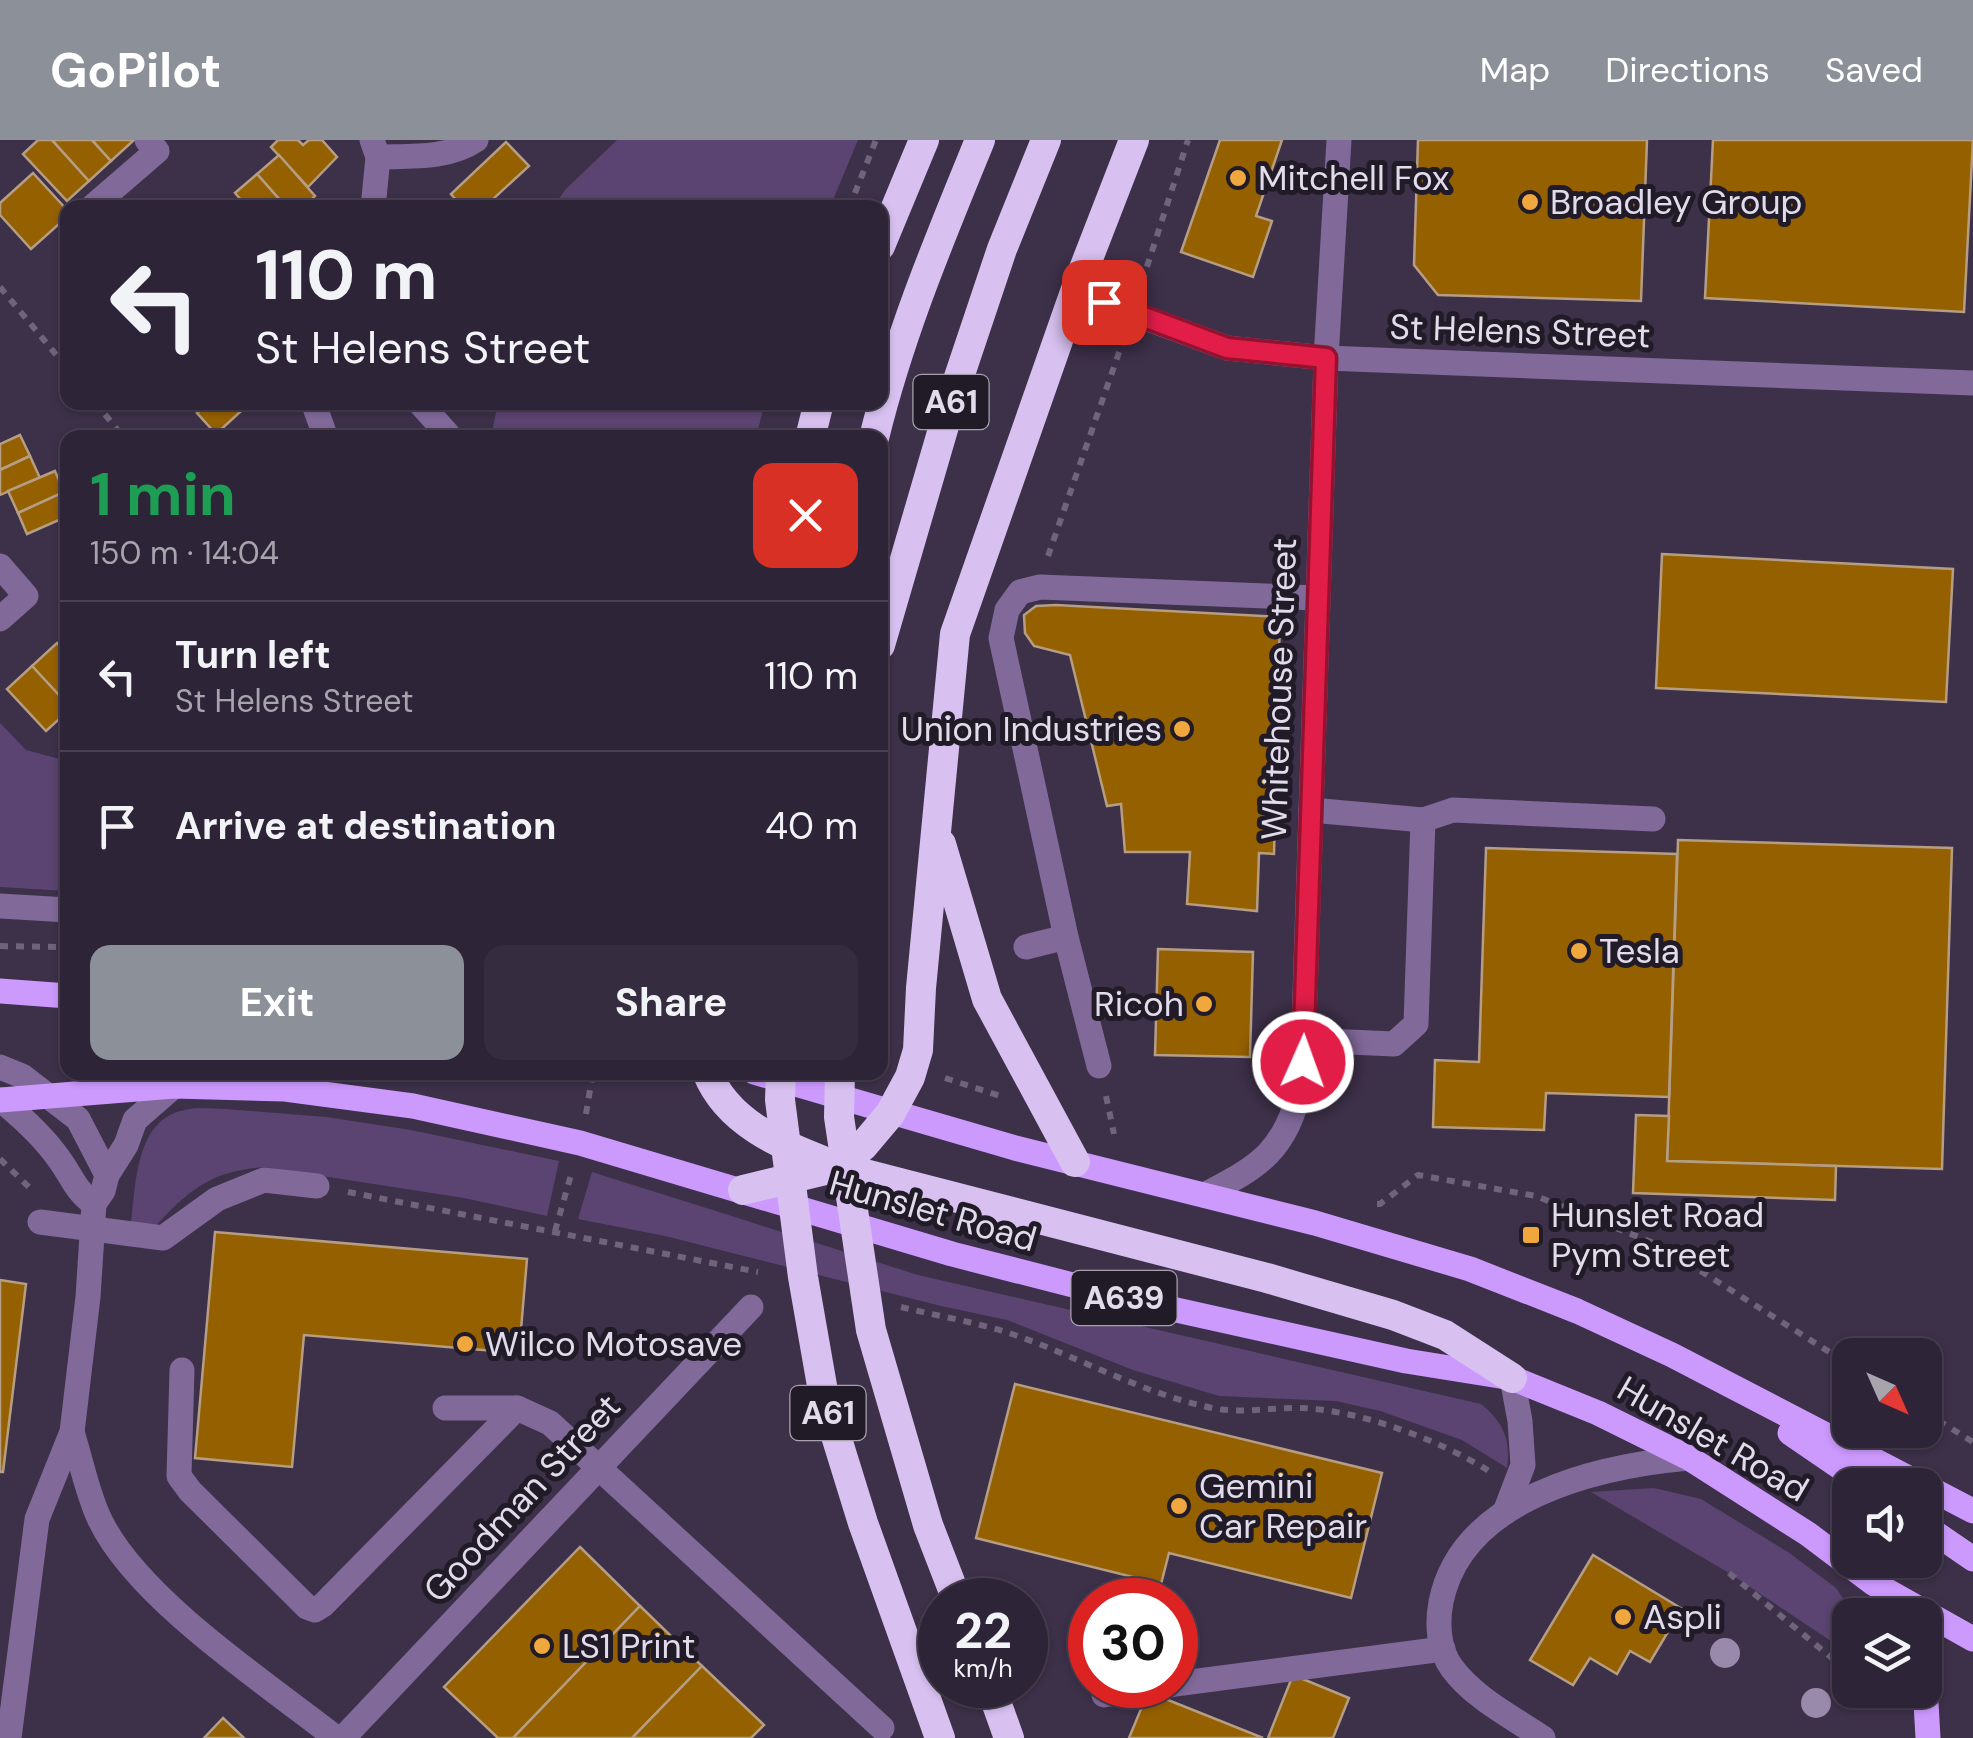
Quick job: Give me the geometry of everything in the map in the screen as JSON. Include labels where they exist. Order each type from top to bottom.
[{"type":"highway","points":[[888,227],[924,140]]},
{"type":"highway","name":"A61","points":[[888,381],[928,266],[980,140]]},
{"type":"highway","points":[[744,1190],[838,1166],[863,1146],[890,1114],[913,1067],[918,1050],[955,634],[1075,292],[1134,140]]},
{"type":"highway","name":"A61","points":[[888,618],[953,395],[1002,249],[1041,152]]},
{"type":"highway","points":[[936,827],[988,999],[1076,1162]]},
{"type":"highway","points":[[710,1080],[741,1120],[795,1150],[838,1166],[1268,1278],[1393,1315],[1446,1335],[1512,1378]]},
{"type":"highway","name":"A61","points":[[781,1080],[795,1218],[824,1397],[862,1523],[940,1738]]},
{"type":"highway","name":"A61","points":[[840,1080],[839,1117],[871,1330],[928,1525],[948,1578]]},
{"type":"highway","points":[[999,1708],[1010,1738]]},
{"type":"main road","points":[[0,990],[60,995]]},
{"type":"main road","name":"Hunslet Road","points":[[780,1080],[890,1114],[1315,1223],[1470,1269],[1577,1311],[1672,1355],[1889,1468]]},
{"type":"main road","name":"Hunslet Road","points":[[0,1100],[174,1086],[285,1089],[413,1106],[580,1143],[952,1254],[1127,1299],[1406,1362],[1512,1378],[1598,1413],[1689,1458],[1808,1534],[1873,1583],[1973,1639]]},
{"type":"main road","points":[[1712,1378],[1842,1468]]},
{"type":"main road","name":"Hunslet Road","points":[[1942,1495],[1973,1511]]},
{"type":"main road","points":[[1942,1538],[1973,1560]]},
{"type":"main road","points":[[1873,1583],[1883,1598]]},
{"type":"main road","points":[[1926,1708],[1928,1738]]},
{"type":"street","points":[[101,200],[157,151],[148,140]]},
{"type":"street","points":[[373,200],[375,149],[444,153],[462,150],[476,140]]},
{"type":"street","name":"Whitehouse Street","points":[[1204,1195],[1268,1158],[1292,1119],[1302,1084],[1326,358],[1339,140]]},
{"type":"street","name":"St Helens Street","points":[[1075,292],[1227,348],[1326,358],[1973,384]]},
{"type":"street","points":[[426,410],[444,430]]},
{"type":"street","points":[[0,566],[26,596],[0,619]]},
{"type":"street","points":[[1099,1066],[1066,937],[1001,638],[1007,610],[1030,589],[1317,598]]},
{"type":"street","points":[[1311,810],[1423,820],[1453,810],[1654,819]]},
{"type":"street","points":[[1304,1040],[1394,1044],[1416,1024],[1423,820]]},
{"type":"street","points":[[0,906],[60,910]]},
{"type":"street","points":[[1026,947],[1066,937]]},
{"type":"street","points":[[0,1068],[22,1076],[78,1119],[107,1175]]},
{"type":"street","points":[[9,1738],[37,1519],[72,1432],[93,1216],[107,1175],[126,1145],[135,1120],[174,1086]]},
{"type":"street","points":[[0,1100],[30,1124],[62,1162],[93,1216]]},
{"type":"street","points":[[40,1222],[93,1216],[164,1238],[217,1199],[264,1180],[317,1186]]},
{"type":"street","name":"Goodman Street","points":[[340,1738],[751,1307]]},
{"type":"street","points":[[182,1370],[179,1476],[315,1610],[517,1408]]},
{"type":"street","points":[[1512,1378],[1523,1465],[1509,1501],[1473,1540],[1446,1578],[1437,1623],[1450,1666],[1482,1697],[1542,1738]]},
{"type":"street","points":[[446,1408],[517,1408],[550,1423],[882,1728]]},
{"type":"street","points":[[72,1432],[101,1521],[134,1568],[175,1611],[340,1738]]},
{"type":"street","points":[[1509,1501],[1638,1462],[1689,1458]]},
{"type":"street","points":[[1198,1681],[1443,1649]]},
{"type":"path","points":[[852,200],[876,140]]},
{"type":"path","points":[[1030,589],[1044,568],[1188,140]]},
{"type":"path","points":[[0,287],[60,359]]},
{"type":"path","points":[[102,410],[118,430]]},
{"type":"path","points":[[0,946],[60,947]]},
{"type":"path","points":[[913,1067],[1131,1139]]},
{"type":"path","points":[[0,1159],[35,1193],[40,1222]]},
{"type":"path","points":[[1361,1200],[1380,1204],[1418,1175],[1536,1196],[1661,1246],[1832,1354]]},
{"type":"path","points":[[317,1186],[776,1276]]},
{"type":"path","points":[[884,1302],[1010,1333],[1126,1382],[1214,1408],[1308,1408],[1358,1418],[1463,1455],[1509,1501]]},
{"type":"path","points":[[1942,1423],[1973,1442]]},
{"type":"path","points":[[1729,1573],[1832,1658]]},
{"type":"shaded area","points":[[617,140],[858,140],[833,200],[558,200]]},
{"type":"shaded area","points":[[496,410],[763,410],[758,430],[492,430]]},
{"type":"shaded area","points":[[0,723],[26,750],[60,759],[60,891],[0,887]]},
{"type":"shaded area","points":[[185,1110],[326,1117],[411,1130],[559,1161],[547,1216],[464,1198],[264,1167],[229,1173],[202,1185],[153,1229],[131,1224],[141,1156],[156,1126]]},
{"type":"shaded area","points":[[592,1172],[918,1275],[1481,1404],[1504,1432],[1507,1468],[1462,1440],[1380,1411],[1336,1401],[1219,1396],[1133,1370],[1007,1320],[665,1236],[578,1219]]},
{"type":"shaded area","points":[[1654,1488],[1701,1499],[1788,1552],[1836,1588],[1843,1598],[1832,1598],[1832,1642],[1729,1573],[1591,1492]]},
{"type":"building","points":[[38,140],[52,140],[89,181],[66,200],[23,154]]},
{"type":"building","points":[[52,140],[92,140],[111,161],[89,181]]},
{"type":"building","points":[[92,140],[134,140],[111,161]]},
{"type":"building","points":[[278,140],[298,140],[303,145],[309,140],[322,140],[337,157],[308,187],[271,147]]},
{"type":"building","name":"Mitchell Fox","points":[[1220,140],[1282,140],[1256,216],[1272,221],[1253,277],[1181,252]]},
{"type":"building","name":"Broadley Group","points":[[1418,140],[1647,140],[1641,301],[1438,295],[1414,265]]},
{"type":"building","points":[[1713,140],[1973,140],[1964,312],[1705,298]]},
{"type":"building","points":[[506,142],[529,166],[494,200],[456,200],[451,194]]},
{"type":"building","points":[[279,155],[315,196],[311,200],[280,200],[257,174]]},
{"type":"building","points":[[33,173],[60,202],[60,223],[31,249],[0,215],[0,203]]},
{"type":"building","points":[[257,174],[280,200],[241,200],[235,193]]},
{"type":"building","points":[[242,410],[220,430],[212,430],[197,413]]},
{"type":"building","points":[[20,435],[30,456],[0,470],[0,444]]},
{"type":"building","points":[[30,456],[40,478],[0,495],[0,470]]},
{"type":"building","points":[[55,471],[60,483],[60,494],[18,513],[8,491]]},
{"type":"building","points":[[60,494],[60,520],[27,534],[18,513]]},
{"type":"building","points":[[1662,554],[1953,569],[1946,702],[1656,688]]},
{"type":"building","name":"Union Industries","points":[[1036,606],[1280,617],[1274,854],[1259,853],[1257,911],[1187,904],[1190,852],[1125,852],[1121,804],[1107,806],[1070,655],[1034,646],[1025,633],[1024,615]]},
{"type":"building","points":[[57,643],[60,646],[60,696],[32,666]]},
{"type":"building","points":[[32,666],[60,696],[60,718],[46,731],[7,689]]},
{"type":"building","points":[[1678,840],[1952,848],[1942,1169],[1667,1161]]},
{"type":"building","name":"Tesla","points":[[1486,848],[1677,854],[1669,1097],[1546,1093],[1544,1130],[1433,1127],[1435,1060],[1479,1062]]},
{"type":"building","name":"Ricoh","points":[[1158,949],[1253,952],[1250,1057],[1155,1055]]},
{"type":"building","points":[[1636,1115],[1669,1116],[1667,1161],[1836,1166],[1835,1200],[1633,1193]]},
{"type":"building","name":"Wilco Motosave","points":[[215,1232],[527,1259],[519,1353],[304,1335],[292,1467],[195,1458]]},
{"type":"building","points":[[0,1280],[26,1284],[3,1472],[0,1472]]},
{"type":"building","name":"Gemini Car Repair","points":[[1015,1384],[1382,1473],[1351,1598],[1169,1553],[1163,1578],[1137,1578],[976,1538]]},
{"type":"building","name":"LS1 Print","points":[[580,1547],[640,1606],[513,1738],[498,1738],[444,1687]]},
{"type":"building","name":"Aspli","points":[[1593,1555],[1692,1615],[1685,1627],[1675,1620],[1650,1662],[1630,1651],[1617,1674],[1590,1658],[1573,1685],[1530,1660]]},
{"type":"building","points":[[640,1606],[702,1666],[632,1738],[513,1738]]},
{"type":"building","points":[[702,1666],[764,1725],[751,1738],[632,1738]]},
{"type":"building","points":[[1293,1675],[1349,1698],[1333,1738],[1268,1738]]},
{"type":"building","points":[[1141,1708],[1188,1708],[1263,1738],[1129,1738]]},
{"type":"building","points":[[223,1718],[244,1738],[204,1738]]},
{"type":"place","name":"Mitchell Fox","points":[[1238,178]]},
{"type":"place","name":"Broadley Group","points":[[1530,202]]},
{"type":"place","name":"Union Industries","points":[[1182,729]]},
{"type":"place","name":"Tesla","points":[[1579,951]]},
{"type":"place","name":"Ricoh","points":[[1204,1004]]},
{"type":"place","name":"Hunslet Road Pym Street","points":[[1531,1235]]},
{"type":"place","name":"Wilco Motosave","points":[[465,1344]]},
{"type":"place","name":"Gemini Car Repair","points":[[1179,1506]]},
{"type":"place","name":"Aspli","points":[[1623,1617]]},
{"type":"place","name":"LS1 Print","points":[[542,1646]]},
{"type":"route","points":[[1104,302],[1227,348],[1326,358],[1303,1062]]}]
